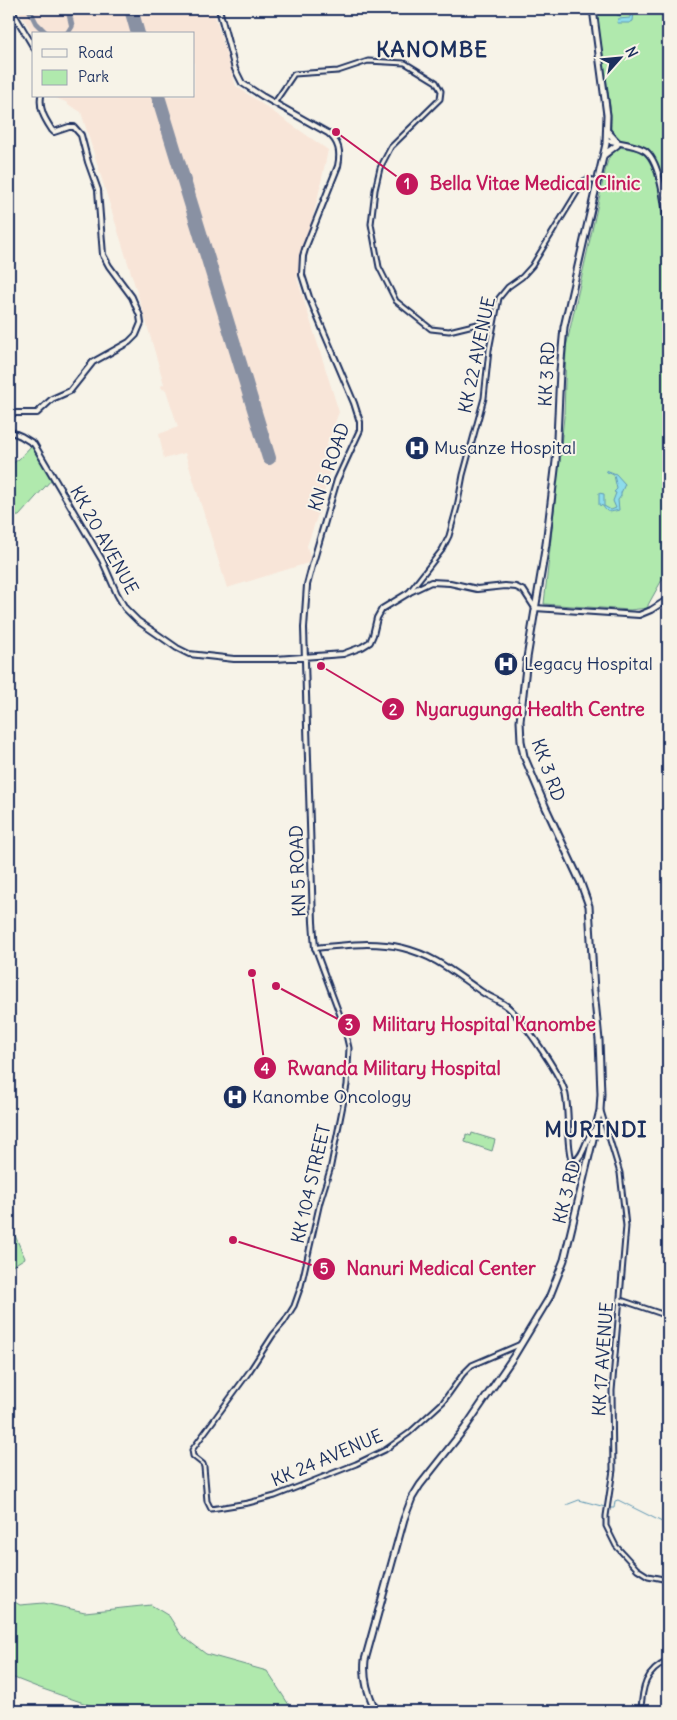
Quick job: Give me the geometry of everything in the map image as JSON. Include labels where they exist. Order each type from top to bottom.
[{"type":"highway","name":"KK 3 RD","points":[[376,1711],[366,1688],[364,1666],[404,1519],[416,1491],[465,1428],[514,1356],[549,1298],[559,1275],[600,1110],[599,1040],[589,906],[580,881],[528,767],[521,741],[520,721],[556,461],[564,327],[599,181],[606,142],[605,102],[593,9]]},
{"type":"highway","points":[[604,156],[619,144],[607,131]]},
{"type":"main road","points":[[11,9],[32,45]]},
{"type":"main road","name":"KN 5 ROAD","points":[[219,9],[235,69],[242,83],[328,133],[335,140],[340,157],[303,256],[302,274],[309,297],[354,403],[360,422],[359,435],[340,472],[334,489],[306,585],[304,628],[315,948]]},
{"type":"main road","points":[[9,413],[36,412],[52,399],[70,391],[93,362],[129,342],[136,335],[140,327],[140,316],[132,297],[103,255],[98,190],[80,133],[76,128],[71,127],[54,132],[46,122],[40,106],[41,98]]},
{"type":"main road","points":[[606,142],[642,149],[652,158],[668,227]]},
{"type":"main road","name":"KK 20 AVENUE","points":[[9,430],[34,444],[102,560],[116,594],[125,608],[138,621],[177,648],[196,656],[234,660],[343,654],[366,645],[373,635],[376,618],[387,605],[426,584],[435,582],[450,582],[477,589],[505,586],[516,587],[524,591],[535,608]]},
{"type":"main road","points":[[535,608],[639,614],[651,610],[668,598]]},
{"type":"main road","points":[[315,948],[360,944],[403,948],[436,960],[454,971],[480,991],[510,1008],[552,1068],[563,1086],[566,1097],[572,1161],[574,1162],[578,1159],[589,1135],[597,1126]]},
{"type":"street","points":[[275,102],[294,74],[338,71],[368,61],[405,63],[436,82],[441,91],[440,99],[391,147],[377,177],[370,226],[379,267],[396,302],[431,329],[449,332],[494,320]]},
{"type":"street","name":"KK 22 AVENUE","points":[[410,592],[442,550],[449,536],[484,398],[489,350],[499,298],[508,287],[522,277],[532,266],[584,181],[588,179],[599,181]]},
{"type":"street","name":"KK 104 STREET","points":[[203,1464],[191,1453],[194,1445],[249,1372],[273,1335],[284,1322],[297,1299],[340,1126],[347,1085],[349,1062],[348,1038],[315,948]]},
{"type":"street","name":"KK 17 AVENUE","points":[[600,1110],[620,1173],[626,1226],[612,1392],[614,1470],[606,1526],[616,1546],[637,1569],[652,1577],[668,1580]]},
{"type":"street","points":[[621,1300],[668,1316]]},
{"type":"street","name":"KK 24 AVENUE","points":[[203,1464],[207,1501],[211,1509],[248,1504],[275,1496],[356,1464],[385,1450],[409,1433],[443,1402],[463,1374],[472,1365],[521,1344]]},
{"type":"street","points":[[508,1350],[514,1356]]},
{"type":"street","points":[[641,1711],[643,1687],[646,1680],[656,1667],[668,1661]]},
{"type":"shaded area","points":[[18,9],[213,9],[236,86],[328,150],[297,278],[339,412],[327,444],[331,467],[307,546],[310,558],[308,563],[227,588],[185,453],[164,459],[159,434],[178,427],[166,390],[162,389],[161,386],[164,384],[145,318],[81,112],[69,106],[66,102],[55,98],[195,98],[195,32],[32,33]]},
{"type":"green space","points":[[596,9],[668,9],[668,182],[662,182],[656,161],[648,151],[636,144],[621,141],[612,135],[608,88]]},
{"type":"green space","points":[[619,147],[636,150],[644,154],[650,161],[656,175],[668,237],[668,569],[648,608],[630,610],[544,604],[564,417],[566,347],[606,166],[609,157]]},
{"type":"green space","points":[[32,445],[52,479],[19,516],[9,517],[9,466],[19,459]]},
{"type":"green space","points":[[472,1133],[495,1140],[492,1151],[465,1142],[466,1134],[471,1136]]},
{"type":"green space","points":[[12,1229],[25,1258],[9,1268],[9,1231]]},
{"type":"green space","points":[[9,1599],[20,1605],[44,1603],[85,1612],[151,1605],[169,1616],[181,1635],[206,1654],[267,1671],[293,1711],[107,1711],[9,1676]]},
{"type":"water","points":[[613,9],[632,9],[634,11],[633,21],[617,23],[618,19],[630,18],[631,13],[622,12],[620,16],[617,15],[616,11],[612,12]]},
{"type":"water","points":[[606,470],[616,474],[625,484],[618,500],[619,510],[611,512],[599,505],[599,493],[604,494],[604,506],[611,510],[616,508],[613,501],[616,493],[614,492],[617,489],[614,475]]},
{"type":"waterway","points":[[566,1505],[579,1500],[605,1507]]},
{"type":"waterway","points":[[610,1508],[614,1508],[615,1501],[618,1500],[662,1522],[668,1523]]},
{"type":"taxiway","points":[[29,9],[36,23],[45,32]]},
{"type":"taxiway","points":[[68,9],[72,26],[68,32]]},
{"type":"runway","points":[[131,9],[137,32]]},
{"type":"runway","points":[[159,98],[269,458]]},
{"type":"place","name":"Bella Vitae Medical Clinic","points":[[336,132]]},
{"type":"place","name":"Musanze Hospital","points":[[417,448]]},
{"type":"place","name":"Legacy Hospital","points":[[506,664]]},
{"type":"place","name":"Nyarugunga Health Centre","points":[[321,666]]},
{"type":"place","name":"Rwanda Military Hospital","points":[[252,973]]},
{"type":"place","name":"Military Hospital Kanombe","points":[[276,986]]},
{"type":"place","name":"Kanombe Oncology","points":[[235,1097]]},
{"type":"place","name":"Nanuri Medical Center","points":[[233,1240]]},
{"type":"district","name":"KANOMBE","points":[[432,49]]},
{"type":"district","name":"MURINDI","points":[[596,1129]]}]
